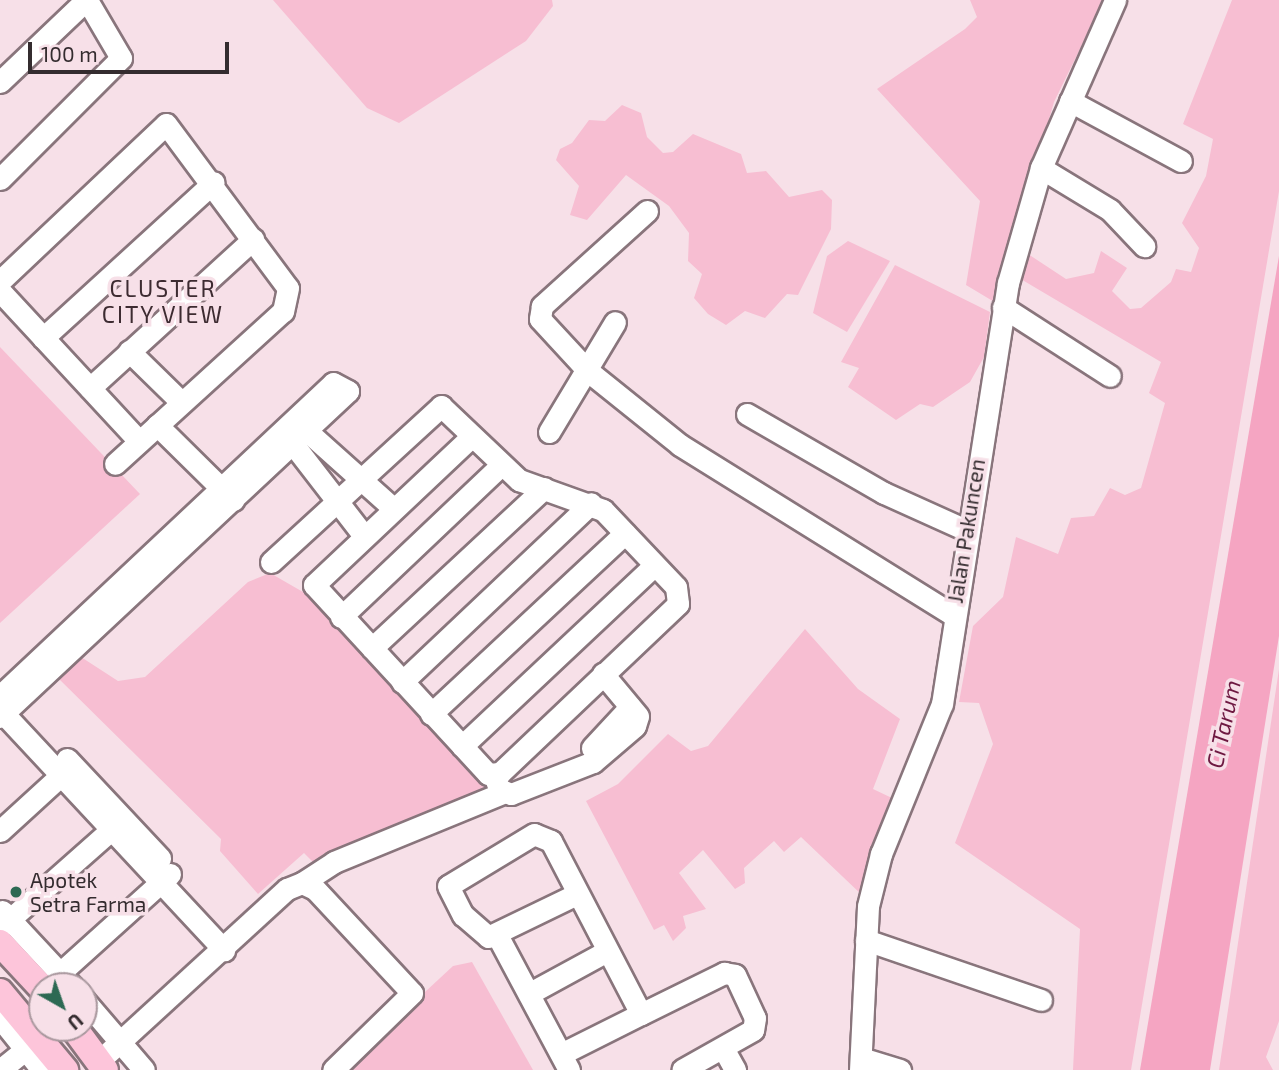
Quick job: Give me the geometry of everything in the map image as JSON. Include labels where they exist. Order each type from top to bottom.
[{"type":"main road","points":[[2,925],[47,972]]},
{"type":"main road","points":[[0,992],[28,1033]]},
{"type":"main road","points":[[34,1042],[65,1070]]},
{"type":"main road","points":[[82,1042],[97,1067]]},
{"type":"street","points":[[0,82],[87,0],[121,58],[0,179]]},
{"type":"street","name":"Jalan Pakuncen","points":[[861,1064],[866,940],[881,854],[942,704],[966,530],[1003,307],[1041,168],[1115,0]]},
{"type":"street","points":[[1070,101],[1181,161]]},
{"type":"street","points":[[0,281],[166,124],[214,182],[288,288],[288,301],[115,464]]},
{"type":"street","points":[[1041,168],[1110,210],[1144,246]]},
{"type":"street","points":[[43,338],[214,182]]},
{"type":"street","points":[[647,211],[538,313],[588,371],[720,474],[953,615]]},
{"type":"street","points":[[90,388],[253,239]]},
{"type":"street","points":[[0,291],[139,441]]},
{"type":"street","points":[[1003,307],[1110,376]]},
{"type":"street","points":[[550,432],[615,322]]},
{"type":"street","points":[[129,351],[181,402]]},
{"type":"street","points":[[271,562],[441,406],[500,466],[544,488],[591,503],[625,533],[676,587],[678,604],[603,674],[498,784]]},
{"type":"street","points":[[747,414],[884,494],[966,530]]},
{"type":"street","points":[[156,425],[228,496]]},
{"type":"street","points":[[229,945],[120,823],[5,708],[295,432]]},
{"type":"street","points":[[295,432],[393,508]]},
{"type":"street","points":[[295,432],[364,536]]},
{"type":"street","points":[[472,436],[314,585],[498,784]]},
{"type":"street","points":[[341,617],[500,466]]},
{"type":"street","points":[[372,648],[544,488]]},
{"type":"street","points":[[402,682],[591,503]]},
{"type":"street","points":[[431,714],[625,533]]},
{"type":"street","points":[[463,746],[654,566]]},
{"type":"street","points":[[97,1067],[287,889],[302,883],[334,862],[498,784],[571,770],[593,762],[635,726],[638,716],[603,674]]},
{"type":"street","points":[[0,831],[68,770]]},
{"type":"street","points":[[2,925],[120,823]]},
{"type":"street","points":[[577,894],[497,935],[480,934],[448,886],[534,834],[551,841],[641,1014]]},
{"type":"street","points":[[69,972],[167,877]]},
{"type":"street","points":[[302,883],[315,889],[412,993],[332,1070]]},
{"type":"street","points":[[497,935],[565,1062],[641,1014],[729,972],[756,1024],[723,1048],[681,1070]]},
{"type":"street","points":[[866,940],[1041,1000]]},
{"type":"street","points":[[530,993],[607,951]]},
{"type":"street","points":[[98,1016],[144,1070]]},
{"type":"street","points":[[0,1018],[28,1038]]},
{"type":"street","points":[[3,1063],[34,1042],[42,1070]]},
{"type":"street","points":[[723,1048],[735,1070]]},
{"type":"street","points":[[861,1064],[900,1070]]},
{"type":"shaded area","points":[[273,0],[552,0],[553,6],[526,41],[399,123],[367,108]]},
{"type":"shaded area","points":[[970,0],[1104,0],[1054,102],[996,303],[966,285],[980,201],[877,89],[965,29],[977,17]]},
{"type":"shaded area","points":[[1232,0],[1279,0],[1279,191],[1131,1070],[1073,1070],[1080,929],[955,843],[993,744],[979,703],[959,702],[973,626],[1003,597],[1016,537],[1058,554],[1071,518],[1094,516],[1110,488],[1125,495],[1141,488],[1165,403],[1149,393],[1161,362],[1019,278],[1025,252],[1066,279],[1094,273],[1101,251],[1127,268],[1112,291],[1130,309],[1141,308],[1171,282],[1176,269],[1191,272],[1199,248],[1182,223],[1206,176],[1213,139],[1183,124]]},
{"type":"shaded area","points":[[622,105],[641,113],[647,137],[663,153],[673,152],[693,134],[741,154],[747,173],[766,171],[789,197],[822,190],[832,200],[831,229],[798,295],[787,294],[765,318],[745,311],[726,325],[708,314],[694,298],[702,274],[688,261],[689,233],[669,206],[626,175],[587,220],[570,215],[579,186],[556,160],[560,149],[572,143],[589,120],[605,121]]},
{"type":"shaded area","points":[[848,241],[890,261],[847,332],[813,313],[827,256]]},
{"type":"shaded area","points":[[895,265],[990,312],[984,357],[970,382],[933,407],[920,404],[896,420],[848,387],[859,368],[841,362]]},
{"type":"shaded area","points":[[0,347],[140,494],[0,623]]},
{"type":"shaded area","points":[[270,573],[303,592],[489,791],[315,864],[304,853],[258,894],[220,851],[221,839],[58,678],[81,657],[118,681],[145,677],[248,582]]},
{"type":"shaded area","points":[[805,629],[858,689],[900,719],[873,789],[892,798],[874,840],[863,896],[801,837],[784,852],[774,841],[744,868],[745,883],[735,889],[703,850],[679,873],[706,909],[683,916],[686,928],[673,941],[664,925],[654,930],[586,801],[618,784],[668,734],[691,751],[708,746]]},
{"type":"shaded area","points":[[1279,669],[1279,1021],[1266,1057],[1273,1070],[1219,1070]]},
{"type":"shaded area","points":[[472,962],[533,1070],[341,1070],[453,966]]},
{"type":"water","name":"Ci Tarum","points":[[1279,256],[1279,636],[1210,1070],[1140,1070]]},
{"type":"place","name":"Apotek Setra Farma","points":[[16,892]]},
{"type":"district","name":"CLUSTER CITY VIEW","points":[[163,301]]}]
